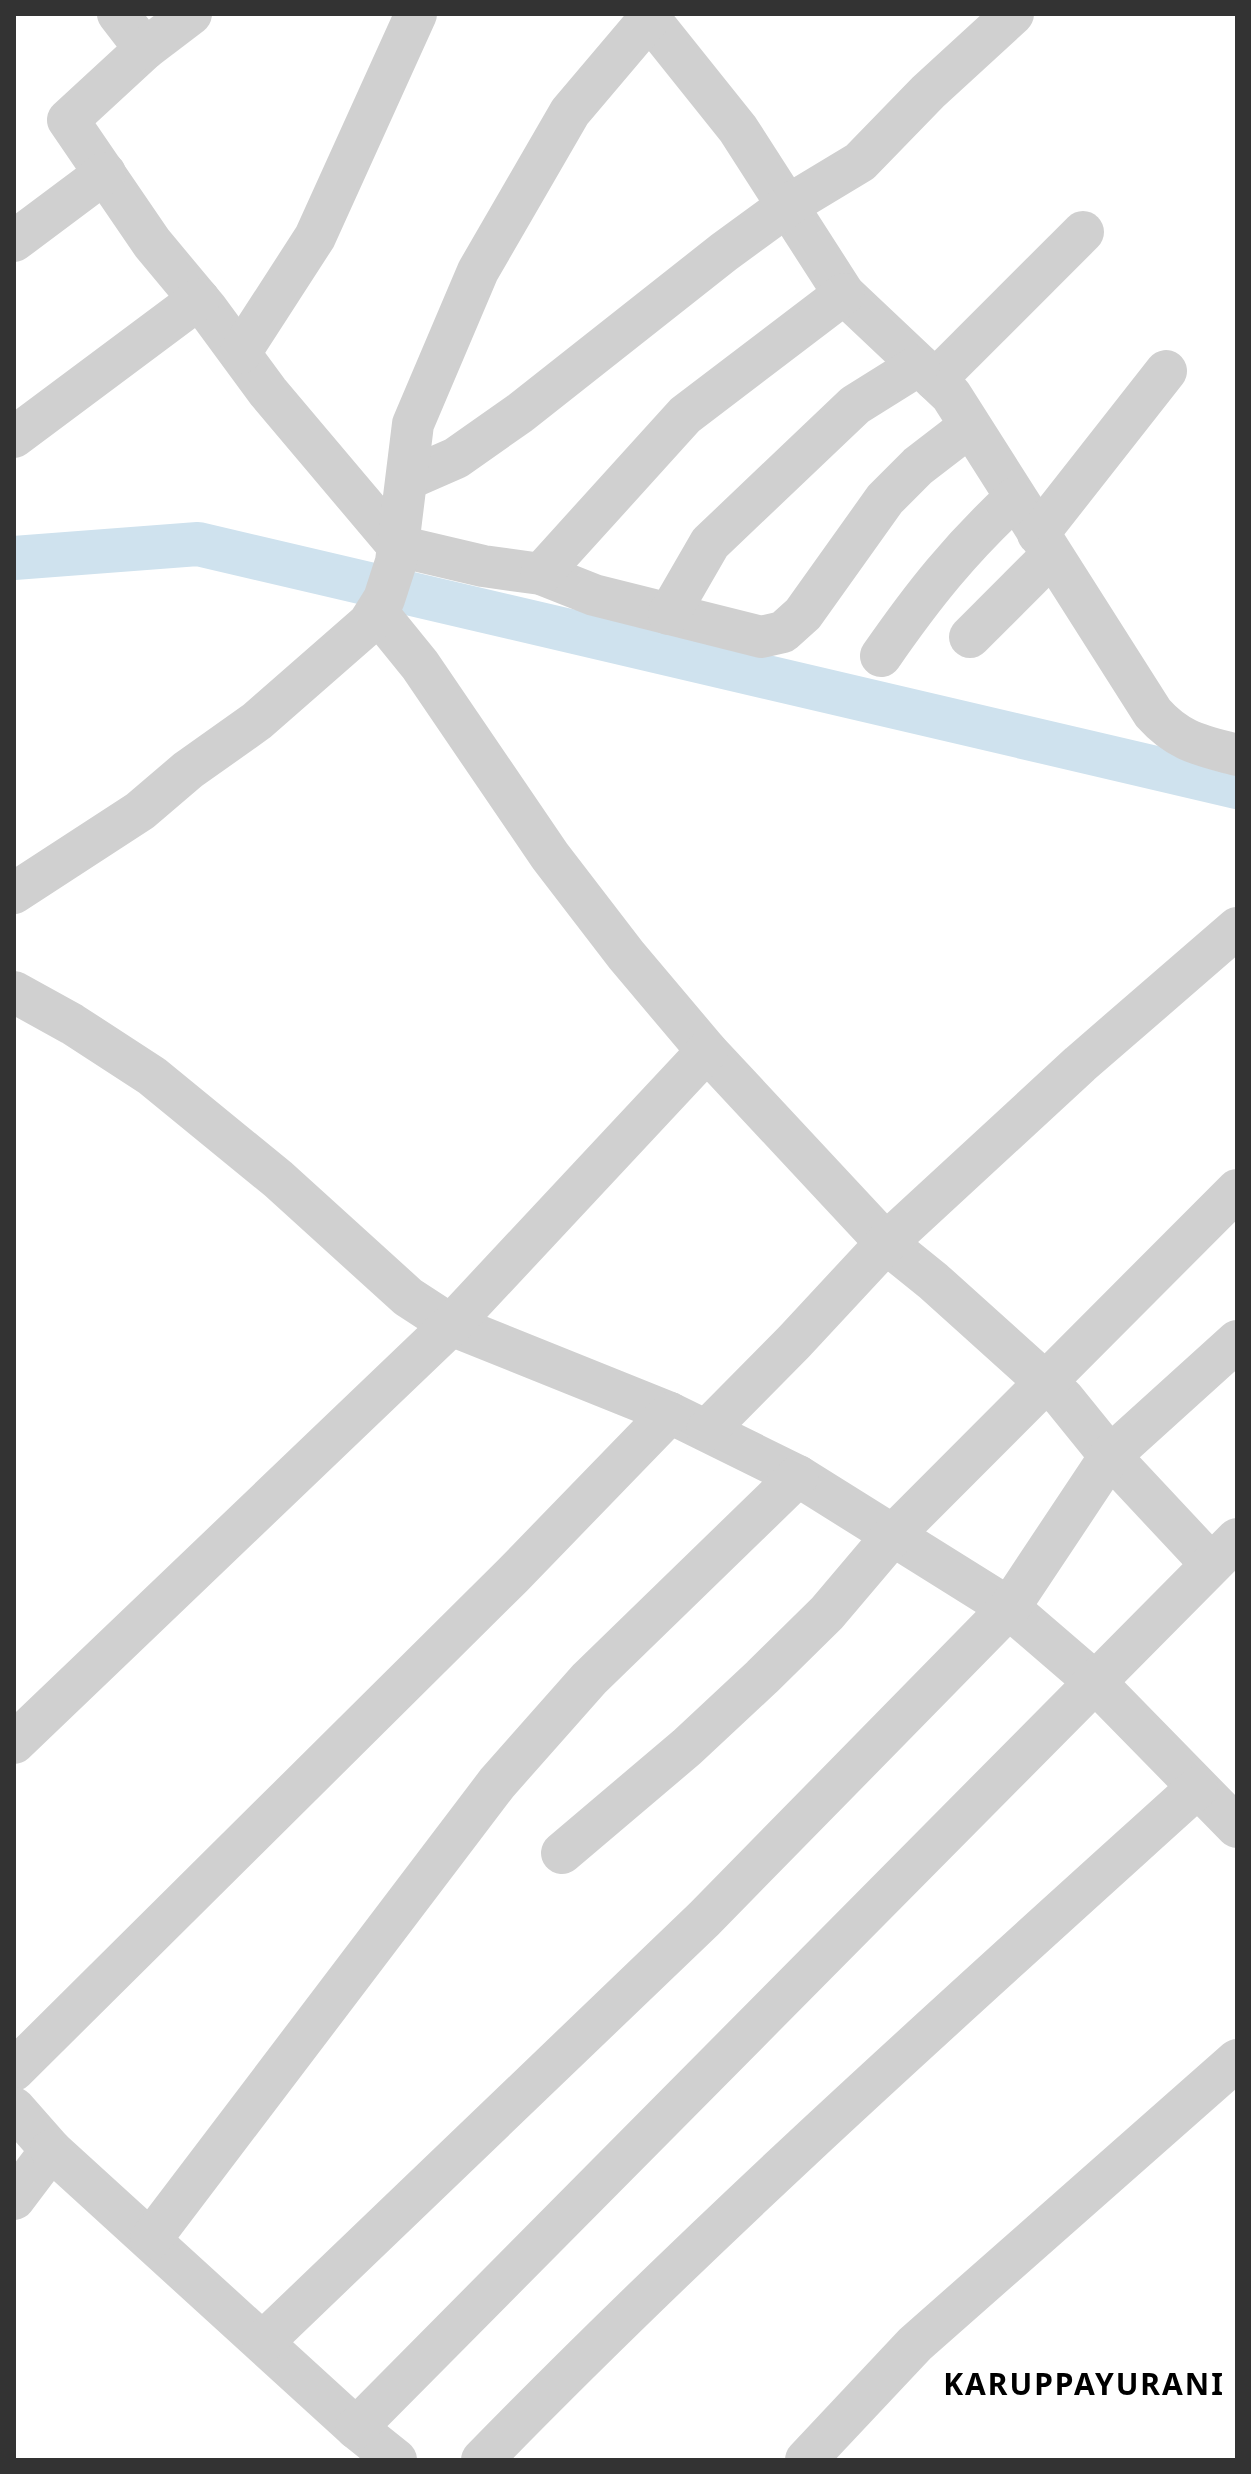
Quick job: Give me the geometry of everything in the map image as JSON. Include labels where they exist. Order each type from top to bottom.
[{"type":"street","points":[[118,14],[145,49]]},
{"type":"street","points":[[191,14],[145,49],[68,120],[152,243],[199,299],[268,392],[389,580],[420,665],[550,856],[626,955],[707,1051],[886,1243],[1063,1398],[1110,1456],[1224,1552],[356,2428]]},
{"type":"street","points":[[240,353],[315,237],[416,14]]},
{"type":"street","points":[[408,479],[456,458],[520,413],[625,328],[787,206],[860,162],[928,92],[1013,14]]},
{"type":"street","points":[[14,893],[140,811],[188,770],[257,721],[369,623],[389,580],[408,479],[413,424],[478,271],[570,112],[652,16],[738,129],[844,294],[951,395],[1153,713],[1169,731],[1190,743],[1237,755]]},
{"type":"street","points":[[14,241],[105,173]]},
{"type":"street","points":[[669,614],[710,543],[855,405],[927,372],[1083,232]]},
{"type":"street","points":[[541,574],[685,415],[844,294]]},
{"type":"street","points":[[14,437],[199,299]]},
{"type":"street","points":[[970,637],[1045,545],[1166,371]]},
{"type":"street","points":[[389,580],[483,566],[541,574],[594,595],[761,637],[783,632],[803,614],[885,499],[918,466],[970,426]]},
{"type":"street","points":[[881,656],[926,591],[971,539],[1015,498]]},
{"type":"street","points":[[14,2070],[512,1576],[689,1422],[794,1342],[886,1243],[1080,1064],[1237,928]]},
{"type":"street","points":[[14,992],[72,1024],[152,1076],[278,1179],[408,1297],[451,1325],[689,1422],[798,1476],[1009,1608],[1095,1682],[1237,1827]]},
{"type":"street","points":[[14,1743],[451,1325],[707,1051]]},
{"type":"street","points":[[562,1853],[687,1747],[762,1677],[827,1613],[894,1534],[1237,1190]]},
{"type":"street","points":[[263,2342],[704,1919],[1009,1608],[1110,1456],[1237,1341]]},
{"type":"street","points":[[151,2239],[497,1783],[589,1679],[798,1476]]},
{"type":"street","points":[[482,2460],[609,2330],[967,1996],[1197,1788]]},
{"type":"street","points":[[806,2460],[915,2344],[1237,2060]]},
{"type":"street","points":[[14,2108],[51,2150],[356,2428],[396,2460]]},
{"type":"street","points":[[14,2199],[51,2150]]},
{"type":"waterway","points":[[14,558],[198,544],[1237,787]]},
{"type":"district","name":"KARUPPAYURANI","points":[[1084,2383]]}]
